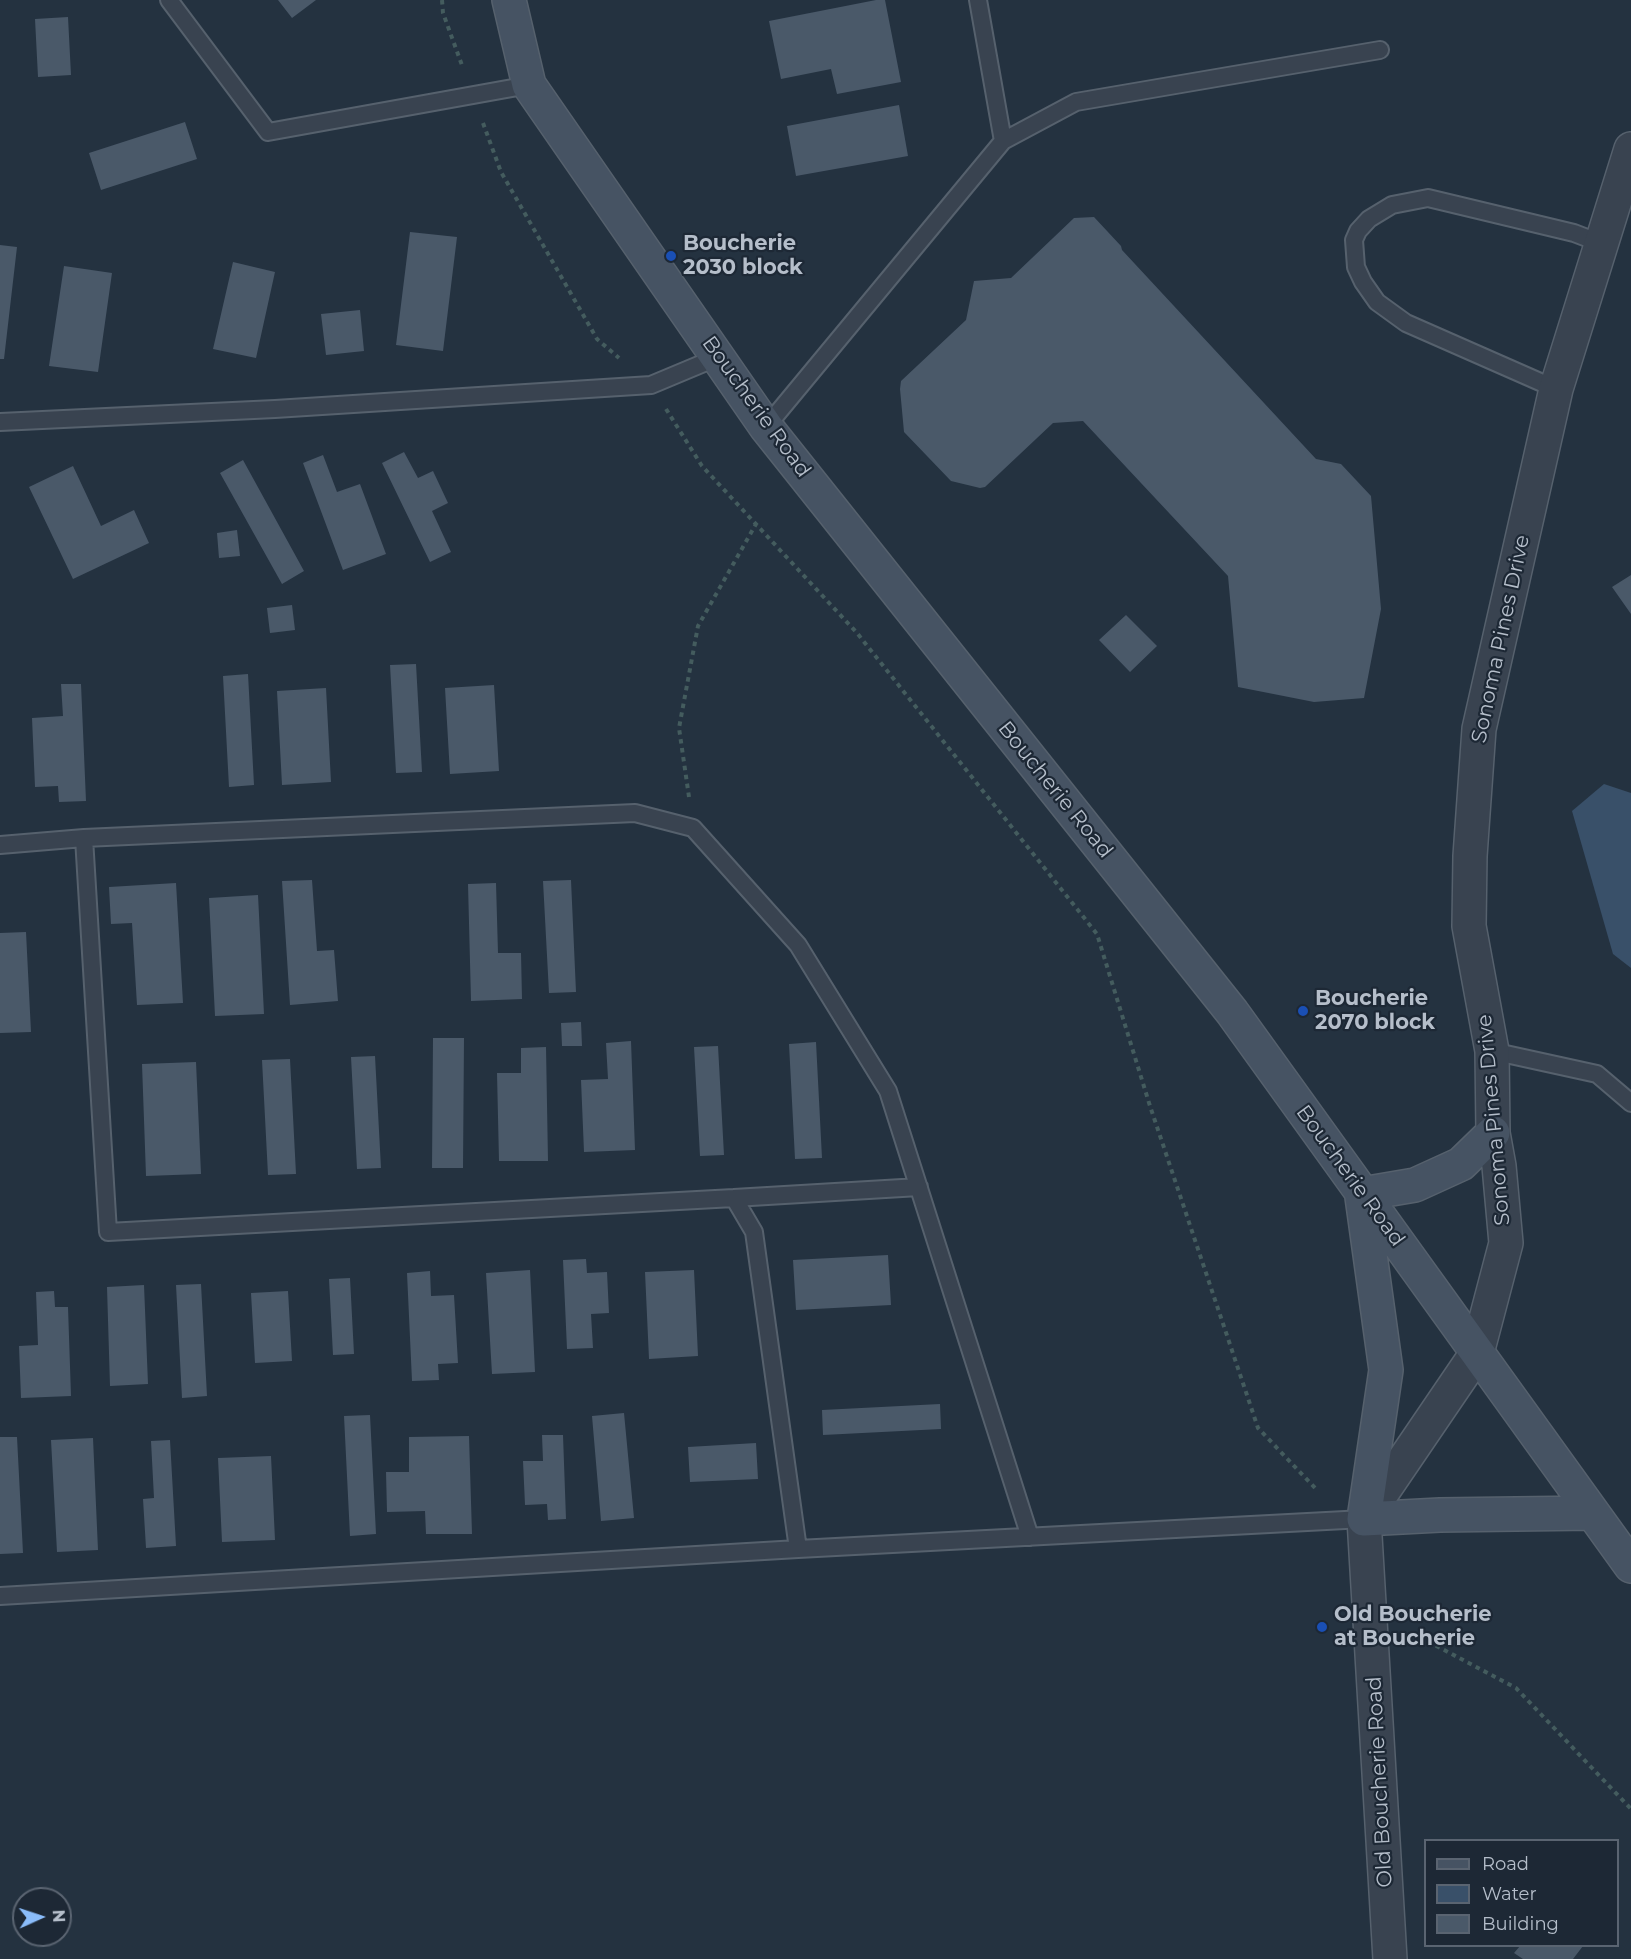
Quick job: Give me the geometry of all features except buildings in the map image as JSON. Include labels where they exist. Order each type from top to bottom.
[{"type":"main road","name":"Boucherie Road","points":[[509,0],[529,85],[766,427],[1232,1012],[1631,1566]]},
{"type":"main road","points":[[1493,1133],[1461,1164],[1415,1185],[1362,1194],[1386,1370],[1364,1519],[1440,1515],[1592,1513]]},
{"type":"street","name":"Sonoma Pines Drive","points":[[1477,1353],[1506,1243],[1499,1166],[1493,1133],[1492,1051],[1469,926],[1470,856],[1479,729],[1556,389],[1631,149]]},
{"type":"street","points":[[1364,1519],[1477,1353]]},
{"type":"street","name":"Old Boucherie Road","points":[[1364,1519],[1390,1959]]},
{"type":"lane","points":[[169,0],[268,132],[529,85]]},
{"type":"lane","points":[[978,0],[1004,141]]},
{"type":"lane","points":[[766,427],[1004,141],[1076,102],[1380,50]]},
{"type":"lane","points":[[1556,389],[1406,323],[1377,302],[1356,267],[1354,240],[1358,231],[1369,219],[1392,205],[1428,198],[1574,233],[1600,243]]},
{"type":"lane","points":[[0,422],[275,409],[651,385],[718,357]]},
{"type":"lane","points":[[0,845],[84,838],[635,813],[693,828],[798,945],[888,1091],[1030,1537]]},
{"type":"lane","points":[[84,838],[108,1232],[918,1187]]},
{"type":"lane","points":[[1492,1051],[1597,1074],[1631,1103]]},
{"type":"lane","points":[[734,1198],[754,1232],[798,1549]]},
{"type":"lane","points":[[0,1596],[798,1549],[1364,1519]]},
{"type":"path","points":[[442,0],[443,13],[501,172],[597,339],[651,385],[702,466],[857,633],[1097,934],[1154,1118],[1258,1428],[1317,1490]]},
{"type":"path","points":[[693,828],[679,728],[698,626],[756,524]]},
{"type":"path","points":[[1412,1633],[1516,1688],[1631,1809]]},
{"type":"water","points":[[1604,784],[1631,793],[1631,968],[1613,954],[1572,811]]},
{"type":"place","name":"Boucherie 2030 block","points":[[671,256]]},
{"type":"place","name":"Boucherie 2070 block","points":[[1303,1011]]},
{"type":"place","name":"Old Boucherie at Boucherie","points":[[1322,1627]]}]
